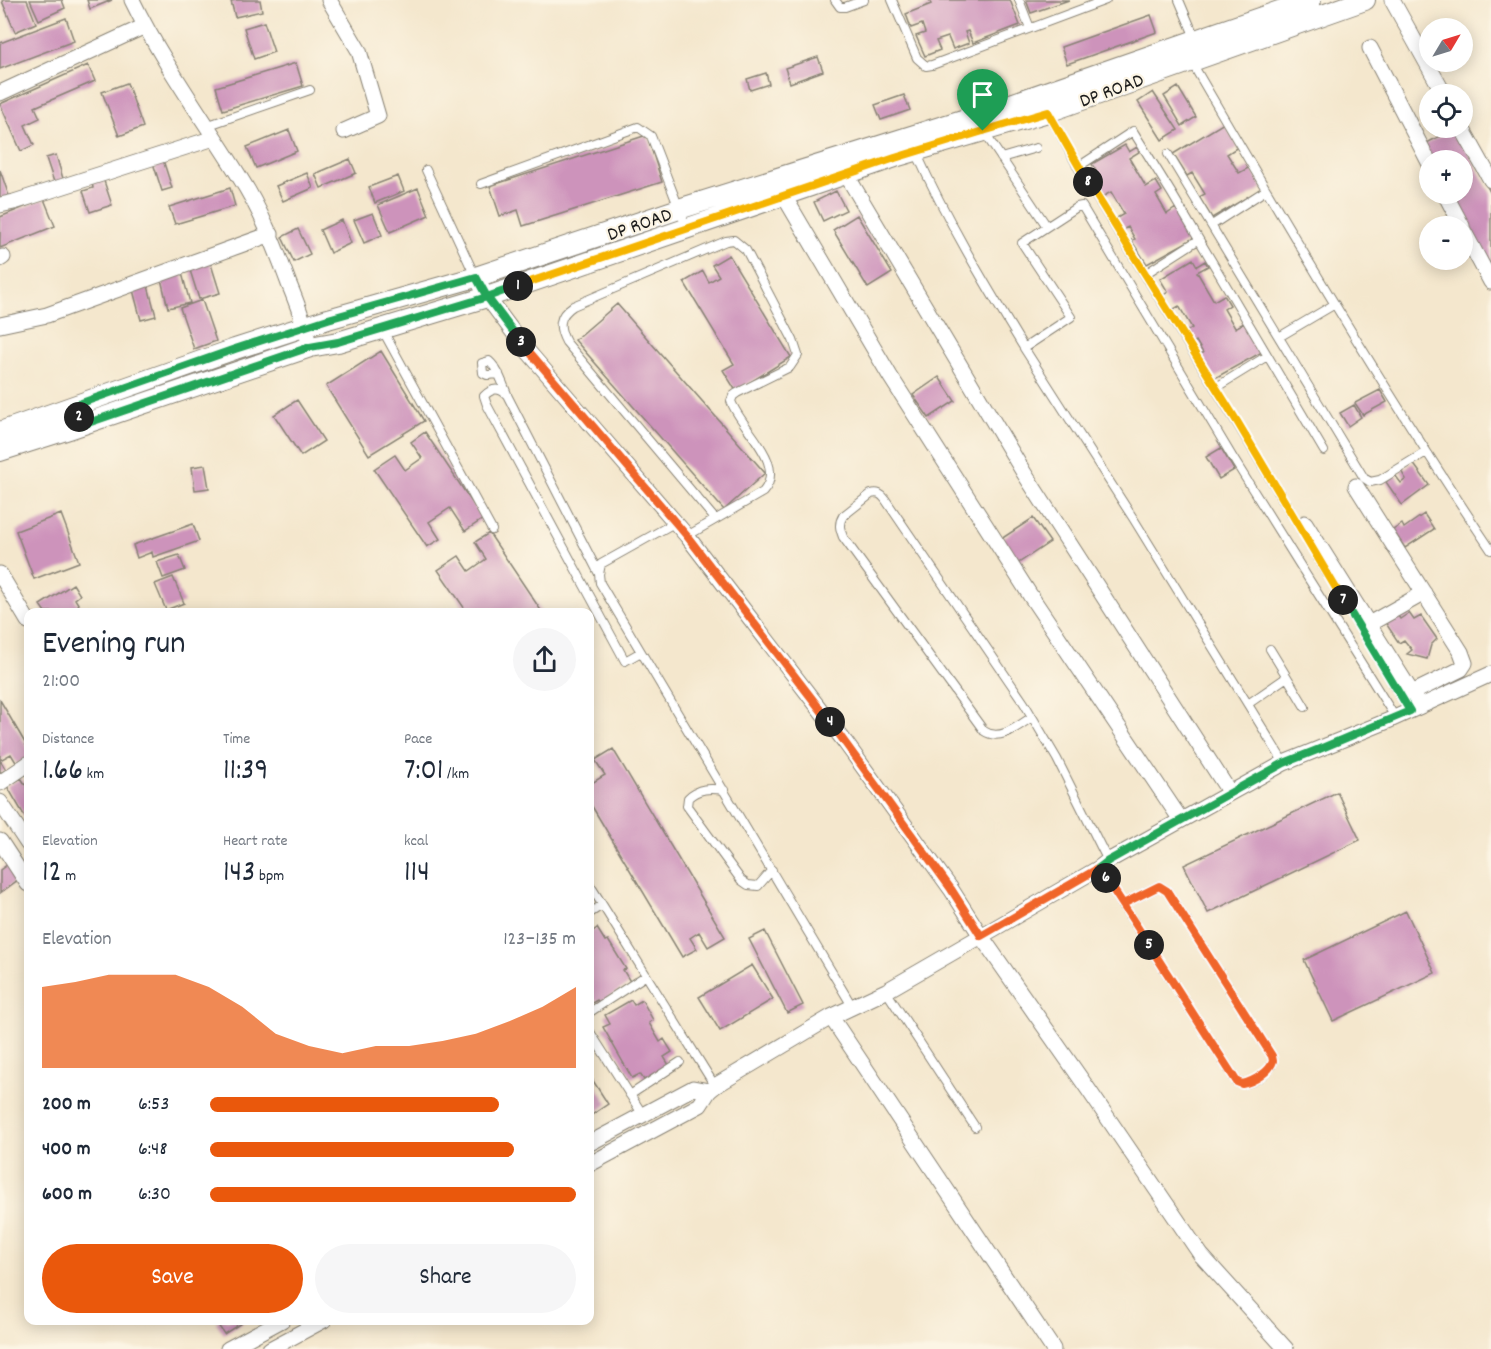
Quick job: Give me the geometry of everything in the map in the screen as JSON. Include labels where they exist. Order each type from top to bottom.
[{"type":"street","points":[[132,0],[145,26],[240,177],[271,234],[310,347]]},
{"type":"street","points":[[329,0],[359,51],[378,116],[344,131]]},
{"type":"street","name":"DP ROAD","points":[[0,451],[310,347],[382,330],[487,297],[846,174],[1048,112],[1196,52],[1311,0]]},
{"type":"street","name":"DP ROAD","points":[[0,432],[235,349],[476,277],[679,209],[991,111],[1365,0]]},
{"type":"street","points":[[1392,0],[1438,84]]},
{"type":"street","points":[[0,93],[145,26]]},
{"type":"street","points":[[1370,48],[1423,150]]},
{"type":"street","points":[[0,205],[210,132]]},
{"type":"street","points":[[1468,138],[1491,180]]},
{"type":"street","points":[[846,174],[1024,473],[1230,793]]},
{"type":"street","points":[[784,196],[890,376],[1030,595],[1181,820]]},
{"type":"street","points":[[0,325],[47,315],[271,234]]},
{"type":"street","points":[[1473,248],[1491,282]]},
{"type":"street","points":[[476,277],[487,297],[525,348],[676,522],[845,742],[951,889],[1201,1255],[1287,1349]]},
{"type":"street","points":[[73,406],[82,425]]},
{"type":"street","points":[[594,1162],[700,1105],[712,1089],[831,1017],[886,991],[1181,820],[1284,763],[1395,717],[1461,669],[1465,663],[1461,652],[1356,486]]},
{"type":"street","points":[[1305,523],[1369,624],[1414,703]]},
{"type":"street","points":[[1,577],[24,614]]},
{"type":"street","points":[[1369,624],[1424,593]]},
{"type":"street","points":[[1414,703],[1491,674]]},
{"type":"street","points":[[0,783],[24,767]]},
{"type":"street","points":[[0,802],[24,838]]},
{"type":"street","points":[[0,841],[24,878]]},
{"type":"street","points":[[831,1017],[1053,1349]]},
{"type":"street","points":[[594,1141],[693,1088],[712,1089]]},
{"type":"street","points":[[228,1349],[268,1325]]},
{"type":"street","points":[[270,1349],[315,1325]]},
{"type":"lane","points":[[835,0],[840,6],[845,7],[864,0]]},
{"type":"lane","points":[[892,0],[917,58],[926,66],[1106,0]]},
{"type":"lane","points":[[1019,0],[1030,28]]},
{"type":"lane","points":[[1179,0],[1196,52],[1266,190],[1426,452],[1491,550]]},
{"type":"lane","points":[[210,132],[310,90]]},
{"type":"lane","points":[[1048,112],[1078,167],[1414,703]]},
{"type":"lane","points":[[481,184],[638,127],[651,136],[687,229]]},
{"type":"lane","points":[[983,131],[1046,225]]},
{"type":"lane","points":[[1078,167],[1133,131],[1324,451]]},
{"type":"lane","points":[[1001,158],[1036,148]]},
{"type":"lane","points":[[916,152],[940,205],[1024,348],[1139,527],[1284,763]]},
{"type":"lane","points":[[1168,154],[1364,478],[1370,482],[1380,480],[1426,452]]},
{"type":"lane","points":[[426,170],[476,277]]},
{"type":"lane","points":[[1212,225],[1266,190]]},
{"type":"lane","points":[[1024,348],[1071,317],[1022,243],[1046,225],[1082,206],[1239,468],[1395,717]]},
{"type":"lane","points":[[687,536],[768,487],[770,477],[768,461],[731,401],[733,396],[790,367],[798,355],[793,340],[746,250],[734,240],[726,241],[573,306],[561,318],[560,327],[566,342],[715,519]]},
{"type":"lane","points":[[1145,274],[1198,240]]},
{"type":"lane","points":[[1279,337],[1335,304]]},
{"type":"lane","points":[[382,330],[492,530]]},
{"type":"lane","points":[[1215,388],[1268,356]]},
{"type":"lane","points":[[499,374],[507,395],[599,574]]},
{"type":"lane","points":[[507,395],[502,390],[495,389],[484,396],[625,661],[641,652]]},
{"type":"lane","points":[[1032,717],[1000,735],[990,735],[984,731],[843,537],[839,528],[843,516],[871,494],[881,494],[1032,717],[1057,759],[1123,904],[1237,1082],[1248,1083],[1269,1069],[1273,1061],[1272,1056],[1167,891],[1159,886],[1123,904]]},
{"type":"lane","points":[[676,522],[601,564],[600,583],[852,1006]]},
{"type":"lane","points":[[1270,649],[1305,707]]},
{"type":"lane","points":[[1248,704],[1287,677]]},
{"type":"lane","points":[[724,790],[712,788],[693,793],[688,798],[687,806],[734,871],[748,885],[758,886],[772,870]]},
{"type":"lane","points":[[594,892],[712,1089]]},
{"type":"lane","points":[[594,910],[602,905]]},
{"type":"lane","points":[[594,1009],[645,976]]},
{"type":"lane","points":[[886,991],[975,1127]]},
{"type":"lane","points":[[594,1038],[643,1114]]},
{"type":"lane","points":[[630,1095],[680,1062]]},
{"type":"building","points":[[27,0],[36,23],[15,32],[2,1]]},
{"type":"building","points":[[30,0],[62,0],[65,8],[39,20]]},
{"type":"building","points":[[87,0],[112,0],[90,9]]},
{"type":"building","points":[[260,0],[262,11],[235,17],[231,1]]},
{"type":"building","points":[[929,0],[1010,0],[1020,25],[973,43],[968,31],[965,32],[969,43],[953,49],[948,37],[936,41],[940,50],[925,56],[916,36],[925,33],[922,24],[911,28],[906,14],[931,4]]},
{"type":"building","points":[[1026,0],[1069,0],[1031,13]]},
{"type":"building","points":[[1151,15],[1157,32],[1067,64],[1061,47]]},
{"type":"building","points":[[66,18],[74,41],[0,69],[0,43]]},
{"type":"building","points":[[264,22],[274,52],[254,59],[244,28]]},
{"type":"building","points":[[818,57],[823,71],[790,83],[785,68]]},
{"type":"building","points":[[296,63],[303,86],[223,110],[216,87]]},
{"type":"building","points":[[88,65],[95,81],[35,107],[40,118],[25,125],[34,145],[21,151],[0,104]]},
{"type":"building","points":[[766,73],[769,84],[750,90],[747,79]]},
{"type":"building","points":[[127,83],[143,127],[119,136],[102,92]]},
{"type":"building","points":[[1178,87],[1196,117],[1182,126],[1164,96]]},
{"type":"building","points":[[1153,92],[1178,130],[1162,140],[1138,102]]},
{"type":"building","points":[[904,95],[910,110],[881,120],[875,105]]},
{"type":"building","points":[[1224,123],[1238,147],[1227,154],[1239,173],[1250,167],[1263,188],[1212,218],[1199,197],[1205,194],[1192,173],[1187,176],[1173,154]]},
{"type":"building","points":[[289,130],[297,151],[256,168],[247,147]]},
{"type":"building","points":[[647,135],[662,182],[523,226],[518,210],[500,216],[490,186]]},
{"type":"building","points":[[1436,138],[1460,138],[1467,150],[1426,150],[1423,145]]},
{"type":"building","points":[[1125,145],[1129,152],[1137,147],[1139,152],[1129,158],[1146,187],[1156,181],[1162,191],[1156,195],[1167,214],[1176,208],[1194,238],[1147,264],[1131,240],[1135,239],[1128,227],[1122,230],[1115,219],[1124,214],[1111,192],[1102,197],[1094,182],[1100,178],[1092,164]]},
{"type":"building","points":[[56,155],[64,182],[55,185],[46,158]]},
{"type":"building","points":[[350,159],[356,173],[321,188],[315,174]]},
{"type":"building","points":[[163,160],[172,188],[162,191],[153,163]]},
{"type":"building","points":[[1473,161],[1491,194],[1491,272],[1473,239],[1473,216],[1461,216],[1454,204],[1473,204]]},
{"type":"building","points":[[0,170],[9,196],[0,199]]},
{"type":"building","points":[[307,173],[313,188],[283,201],[276,186]]},
{"type":"building","points":[[398,176],[404,191],[375,203],[369,187]]},
{"type":"building","points":[[103,178],[112,205],[90,212],[83,191],[93,188],[92,182]]},
{"type":"building","points":[[230,188],[235,206],[175,224],[169,207]]},
{"type":"building","points":[[418,188],[429,215],[390,232],[378,205]]},
{"type":"building","points":[[836,191],[846,210],[823,221],[814,202]]},
{"type":"building","points":[[44,199],[55,226],[0,248],[0,217]]},
{"type":"building","points":[[373,213],[382,235],[364,243],[354,220]]},
{"type":"building","points":[[857,215],[892,273],[868,288],[833,230]]},
{"type":"building","points":[[342,220],[351,243],[330,253],[320,230]]},
{"type":"building","points":[[298,229],[310,254],[294,262],[282,237]]},
{"type":"building","points":[[729,255],[791,357],[736,391],[723,370],[734,364],[684,282],[703,271],[709,282],[719,276],[712,265]]},
{"type":"building","points":[[1193,259],[1197,266],[1205,261],[1208,266],[1197,272],[1214,301],[1224,295],[1230,305],[1224,309],[1235,328],[1244,323],[1262,352],[1215,378],[1199,354],[1203,353],[1196,341],[1190,344],[1184,333],[1192,328],[1179,306],[1171,311],[1162,296],[1168,292],[1160,279]]},
{"type":"building","points":[[210,261],[220,293],[199,299],[189,267]]},
{"type":"building","points":[[182,273],[190,303],[168,308],[161,279]]},
{"type":"building","points":[[148,286],[156,316],[141,320],[133,290]]},
{"type":"building","points":[[202,300],[216,341],[194,349],[180,308]]},
{"type":"building","points":[[617,304],[765,473],[724,510],[575,340]]},
{"type":"building","points":[[381,351],[424,421],[369,455],[326,386]]},
{"type":"building","points":[[939,377],[955,401],[929,418],[913,395]]},
{"type":"building","points":[[1380,390],[1387,402],[1363,415],[1355,403]]},
{"type":"building","points":[[297,400],[324,441],[301,456],[274,415]]},
{"type":"building","points":[[1354,405],[1361,417],[1348,426],[1340,413]]},
{"type":"building","points":[[425,432],[483,519],[465,531],[450,508],[429,522],[440,539],[427,547],[374,469],[395,455],[405,470],[422,458],[411,442]]},
{"type":"building","points":[[1221,448],[1234,470],[1219,479],[1206,457]]},
{"type":"building","points":[[1413,463],[1429,485],[1402,505],[1386,482],[1395,475],[1401,483],[1406,479],[1401,471]]},
{"type":"building","points":[[205,465],[209,488],[195,490],[192,467]]},
{"type":"building","points":[[61,514],[79,562],[34,579],[16,531]]},
{"type":"building","points":[[1424,514],[1434,529],[1405,548],[1393,530],[1402,524],[1404,528]]},
{"type":"building","points":[[1033,518],[1050,542],[1017,564],[1001,539]]},
{"type":"building","points":[[193,524],[199,541],[153,557],[152,552],[137,558],[133,545]]},
{"type":"building","points":[[489,533],[539,608],[464,608],[438,570],[459,556],[469,571],[486,559],[475,542]]},
{"type":"building","points":[[179,555],[185,570],[163,578],[157,562]]},
{"type":"building","points":[[173,577],[184,603],[165,608],[155,584]]},
{"type":"building","points":[[73,584],[80,595],[75,599],[81,608],[42,608],[40,605]]},
{"type":"building","points":[[1409,613],[1414,620],[1421,616],[1437,639],[1431,645],[1427,659],[1407,654],[1412,650],[1404,640],[1399,643],[1385,622],[1397,614],[1400,619]]},
{"type":"building","points":[[0,700],[24,741],[24,760],[17,764],[11,754],[0,760]]},
{"type":"building","points":[[613,749],[725,937],[708,947],[699,932],[690,938],[697,949],[682,957],[594,810],[594,782],[605,775],[595,760]]},
{"type":"building","points":[[0,760],[6,770],[0,773]]},
{"type":"building","points":[[21,778],[24,782],[24,815],[7,786]]},
{"type":"building","points":[[1337,792],[1360,840],[1208,913],[1184,865]]},
{"type":"building","points":[[11,862],[22,877],[0,893],[0,870]]},
{"type":"building","points":[[1406,911],[1435,973],[1333,1021],[1304,960]]},
{"type":"building","points":[[597,928],[605,941],[608,940],[626,969],[623,970],[631,983],[599,1003],[597,1000],[594,1002],[594,930]]},
{"type":"building","points":[[765,931],[803,1005],[787,1013],[749,939]]},
{"type":"building","points":[[752,965],[773,999],[720,1031],[699,997]]},
{"type":"building","points":[[631,1000],[634,1005],[642,1000],[653,1020],[649,1023],[660,1042],[664,1039],[672,1052],[664,1057],[669,1065],[644,1080],[640,1074],[632,1078],[603,1027],[610,1024],[605,1015]]},
{"type":"building","points":[[594,1082],[608,1104],[594,1113]]},
{"type":"building","points":[[218,1325],[238,1325],[224,1334]]},
{"type":"route","points":[[983,131],[895,158],[487,297],[476,277],[328,319],[73,406],[82,425],[310,347],[382,330],[487,297],[525,348],[687,536],[845,742],[951,889],[981,936],[1099,868],[1237,1082],[1248,1083],[1269,1069],[1273,1061],[1272,1056],[1167,891],[1159,886],[1123,904],[1099,868],[1284,763],[1410,711],[1238,423],[1078,167],[1048,112],[983,131]]}]
